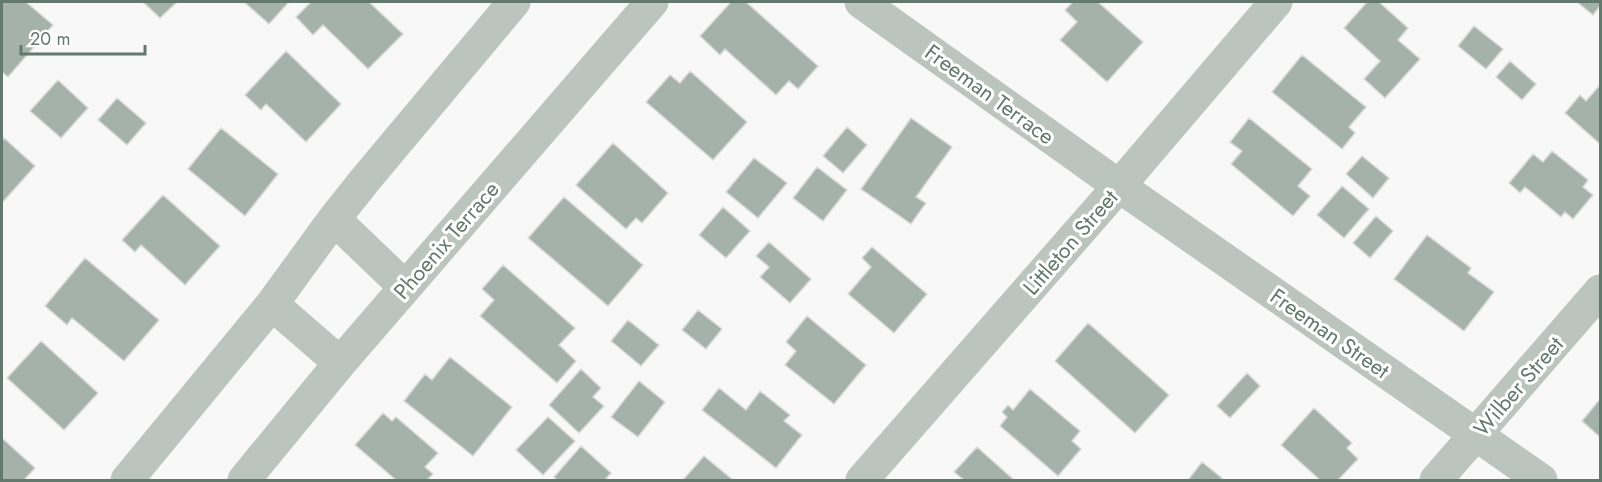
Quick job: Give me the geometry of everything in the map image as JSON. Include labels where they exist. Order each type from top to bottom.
[{"type":"street","points":[[127,480],[273,304],[334,219],[514,2]]},
{"type":"street","name":"Phoenix Terrace","points":[[244,480],[340,363],[652,2]]},
{"type":"street","name":"Freeman Terrace","points":[[861,2],[1119,186]]},
{"type":"street","name":"Littleton Street","points":[[862,480],[1276,2]]},
{"type":"street","name":"Freeman Street","points":[[1119,186],[1540,480]]},
{"type":"street","points":[[334,219],[405,287]]},
{"type":"street","name":"Wilber Street","points":[[1436,480],[1600,291]]},
{"type":"street","points":[[273,304],[340,363]]},
{"type":"building","points":[[2,2],[26,2],[53,25],[8,77],[2,72]]},
{"type":"building","points":[[143,2],[177,2],[160,18]]},
{"type":"building","points":[[244,2],[289,2],[269,24]]},
{"type":"building","points":[[311,2],[369,2],[403,34],[368,69],[323,25],[313,35],[296,17]]},
{"type":"building","points":[[731,2],[746,2],[818,66],[798,89],[789,81],[776,95],[725,49],[720,55],[700,36]]},
{"type":"building","points":[[1073,2],[1098,2],[1143,42],[1107,82],[1060,40],[1077,22],[1065,10]]},
{"type":"building","points":[[1367,2],[1379,2],[1408,28],[1398,40],[1420,59],[1385,98],[1364,79],[1380,61],[1344,28]]},
{"type":"building","points":[[1577,2],[1600,2],[1600,6],[1593,15]]},
{"type":"building","points":[[1474,26],[1503,49],[1486,69],[1458,46]]},
{"type":"building","points":[[286,51],[341,104],[306,142],[266,104],[261,110],[245,95]]},
{"type":"building","points":[[1302,55],[1366,107],[1349,127],[1355,133],[1342,149],[1272,92]]},
{"type":"building","points":[[1510,61],[1536,84],[1522,100],[1496,77]]},
{"type":"building","points":[[690,71],[747,122],[713,160],[646,102],[670,75],[680,83]]},
{"type":"building","points":[[58,80],[88,108],[61,138],[30,111]]},
{"type":"building","points":[[1599,86],[1600,144],[1565,113],[1580,95],[1586,101]]},
{"type":"building","points":[[117,98],[146,123],[127,145],[98,120]]},
{"type":"building","points":[[911,118],[952,147],[916,197],[926,203],[911,224],[861,189]]},
{"type":"building","points":[[1249,118],[1312,169],[1298,186],[1310,196],[1293,216],[1231,164],[1242,151],[1230,142]]},
{"type":"building","points":[[847,127],[867,145],[843,173],[823,156]]},
{"type":"building","points":[[221,128],[278,174],[245,216],[188,169]]},
{"type":"building","points":[[4,138],[35,166],[2,203],[2,141]]},
{"type":"building","points":[[613,143],[668,193],[642,223],[636,218],[626,229],[576,185]]},
{"type":"building","points":[[1552,151],[1588,180],[1583,187],[1593,195],[1573,219],[1565,212],[1561,217],[1525,187],[1520,193],[1509,183],[1533,154],[1543,162]]},
{"type":"building","points":[[1362,156],[1389,178],[1373,198],[1346,174]]},
{"type":"building","points":[[754,158],[787,183],[758,218],[726,192]]},
{"type":"building","points":[[817,167],[847,190],[823,221],[793,198]]},
{"type":"building","points":[[1342,186],[1369,209],[1344,238],[1317,215]]},
{"type":"building","points":[[163,195],[220,246],[185,285],[141,245],[135,252],[122,240]]},
{"type":"building","points":[[564,197],[643,265],[608,306],[528,238]]},
{"type":"building","points":[[723,207],[750,231],[726,258],[699,235]]},
{"type":"building","points":[[1376,216],[1393,231],[1370,258],[1353,243]]},
{"type":"building","points":[[1427,235],[1471,268],[1468,273],[1494,292],[1464,331],[1394,279]]},
{"type":"building","points":[[769,242],[811,279],[790,303],[760,277],[769,267],[756,256]]},
{"type":"building","points":[[872,247],[927,294],[894,333],[848,294],[871,267],[862,258]]},
{"type":"building","points":[[85,258],[159,320],[124,361],[72,318],[67,325],[45,306]]},
{"type":"building","points":[[503,265],[575,328],[559,345],[576,361],[557,383],[480,316],[494,300],[482,289]]},
{"type":"building","points":[[698,310],[722,329],[706,349],[682,330]]},
{"type":"building","points":[[807,316],[866,365],[834,404],[785,365],[796,351],[786,342]]},
{"type":"building","points":[[628,320],[659,345],[641,366],[611,341]]},
{"type":"building","points":[[1088,323],[1169,395],[1135,433],[1055,361]]},
{"type":"building","points":[[41,341],[98,393],[64,430],[7,378]]},
{"type":"building","points":[[450,357],[512,407],[473,456],[404,401],[425,374],[432,380]]},
{"type":"building","points":[[581,369],[601,388],[593,397],[604,406],[579,433],[549,405]]},
{"type":"building","points":[[1247,373],[1260,386],[1230,418],[1217,406]]},
{"type":"building","points":[[639,381],[665,402],[638,437],[611,417]]},
{"type":"building","points":[[719,388],[746,410],[760,391],[790,415],[784,421],[802,435],[776,468],[702,410]]},
{"type":"building","points":[[1030,389],[1080,431],[1072,441],[1081,449],[1058,476],[1000,426],[1007,417],[1002,412],[1008,405],[1013,410]]},
{"type":"building","points":[[1600,399],[1600,437],[1582,421]]},
{"type":"building","points":[[1314,408],[1352,443],[1347,448],[1358,459],[1338,480],[1320,480],[1281,445]]},
{"type":"building","points":[[383,413],[392,421],[396,417],[438,453],[425,467],[433,474],[427,480],[396,480],[355,445]]},
{"type":"building","points":[[548,417],[575,441],[543,475],[516,450]]},
{"type":"building","points":[[2,438],[35,468],[24,480],[2,480]]},
{"type":"building","points":[[581,446],[611,473],[605,480],[557,480],[554,477]]},
{"type":"building","points":[[977,447],[1014,480],[964,480],[954,472]]},
{"type":"building","points":[[704,456],[733,480],[683,480]]},
{"type":"building","points":[[1202,462],[1222,478],[1220,480],[1188,480]]}]
